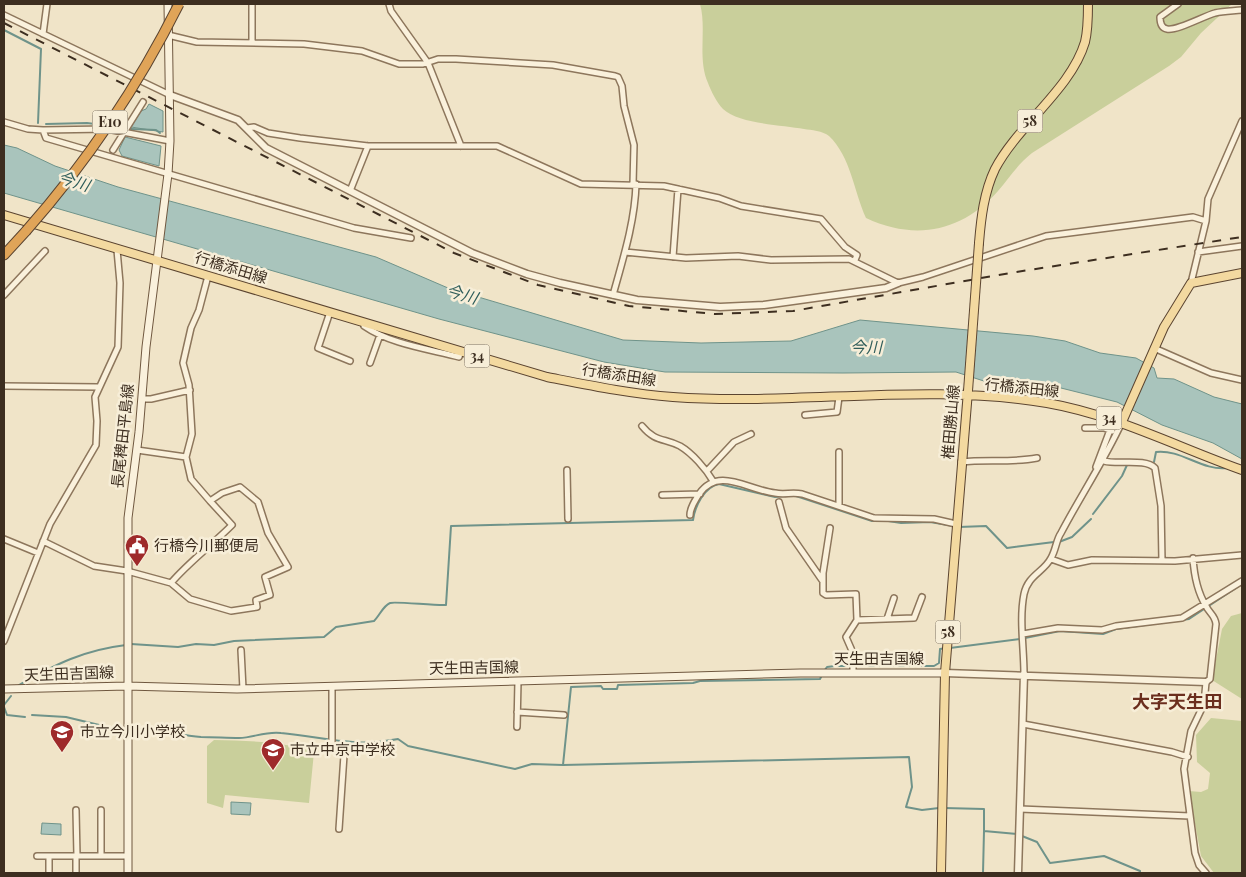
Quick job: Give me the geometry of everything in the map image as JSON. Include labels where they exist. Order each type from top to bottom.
[{"type":"highway","name":"E10","points":[[4,256],[64,187],[116,113],[150,58],[179,4]]},
{"type":"main road","name":"長尾稗田平島線","points":[[128,873],[128,518],[137,450],[156,260],[159,251],[168,176],[170,95],[168,4]]},
{"type":"main road","name":"椎田勝山線","points":[[941,873],[945,673],[982,211],[995,170],[1012,143],[1059,87],[1077,59],[1085,42],[1088,4]]},
{"type":"main road","name":"行橋添田線","points":[[4,216],[547,377],[602,388],[673,398],[967,394],[1046,403],[1123,420],[1242,470]]},
{"type":"main road","points":[[1123,420],[1154,348],[1191,283],[1242,273]]},
{"type":"main road","name":"天生田吉国線","points":[[4,689],[127,686],[243,689],[853,672],[945,673]]},
{"type":"street","points":[[43,34],[47,4]]},
{"type":"street","points":[[252,4],[252,43]]},
{"type":"street","points":[[389,4],[391,11],[428,62],[461,146]]},
{"type":"street","points":[[1178,4],[1160,17],[1160,24],[1168,30],[1215,13],[1242,10]]},
{"type":"street","points":[[4,15],[170,95],[238,120],[266,148],[472,253],[502,265],[560,283],[613,295],[664,303],[720,308],[764,305],[886,288],[1046,236],[1193,217],[1206,221]]},
{"type":"street","points":[[168,35],[197,42],[304,44],[362,51],[399,64],[447,59],[553,65],[618,77],[622,86],[624,106],[634,145],[636,199],[625,252],[613,295]]},
{"type":"street","points":[[112,150],[143,102]]},
{"type":"street","points":[[1191,283],[1206,221],[1208,199],[1242,121]]},
{"type":"street","points":[[4,122],[28,129],[107,129],[170,141]]},
{"type":"street","points":[[247,128],[254,128],[268,133],[368,146],[497,146],[581,184],[608,186],[635,184],[678,189],[720,198],[741,206],[821,219],[845,246],[856,255],[855,260]]},
{"type":"street","points":[[43,130],[46,138],[168,176],[354,228],[411,238]]},
{"type":"street","points":[[254,138],[268,133]]},
{"type":"street","points":[[350,191],[368,146]]},
{"type":"street","points":[[673,257],[678,189]]},
{"type":"street","points":[[1198,252],[1242,246]]},
{"type":"street","points":[[4,641],[7,625],[43,541],[64,497],[96,445],[95,396],[118,347],[120,283],[117,250]]},
{"type":"street","points":[[4,296],[45,251]]},
{"type":"street","points":[[625,252],[714,259],[738,256],[771,260],[839,258],[855,260],[898,283]]},
{"type":"street","points":[[170,583],[185,566],[199,557],[232,526],[191,479],[186,457],[192,434],[190,390],[184,369],[184,354],[208,276]]},
{"type":"street","points":[[330,312],[318,348],[350,361]]},
{"type":"street","points":[[365,323],[364,326],[380,335],[459,357],[461,351]]},
{"type":"street","points":[[370,364],[380,335]]},
{"type":"street","points":[[1154,348],[1211,373],[1242,380]]},
{"type":"street","points":[[4,386],[98,387]]},
{"type":"street","points":[[142,399],[151,399],[190,390]]},
{"type":"street","points":[[805,415],[837,412],[839,396]]},
{"type":"street","points":[[1095,472],[1104,461],[1123,420]]},
{"type":"street","points":[[642,426],[650,437],[680,446],[707,471],[713,481]]},
{"type":"street","points":[[1085,428],[1110,430],[1117,433]]},
{"type":"street","points":[[1018,873],[1024,674],[1023,602],[1026,588],[1036,572],[1051,559],[1059,536],[1095,472],[1110,430]]},
{"type":"street","points":[[707,471],[734,442],[751,434]]},
{"type":"street","points":[[137,450],[186,457]]},
{"type":"street","points":[[839,452],[839,506]]},
{"type":"street","points":[[961,462],[979,460],[1014,462],[1037,458]]},
{"type":"street","points":[[1104,461],[1114,464],[1148,463],[1155,468],[1161,506],[1162,561]]},
{"type":"street","points":[[567,470],[568,519]]},
{"type":"street","points":[[690,516],[690,510],[700,494],[713,481],[730,482],[774,493],[792,492],[874,518],[934,518],[956,524]]},
{"type":"street","points":[[43,541],[94,566],[127,570],[170,583],[190,599],[231,611],[257,607],[256,600],[270,595],[265,577],[288,567],[268,533],[258,502],[240,487],[222,493],[210,501]]},
{"type":"street","points":[[662,495],[700,494]]},
{"type":"street","points":[[779,502],[786,528],[823,580]]},
{"type":"street","points":[[830,528],[823,592],[826,595],[856,594],[857,620],[846,638],[853,653],[853,672]]},
{"type":"street","points":[[4,540],[38,553]]},
{"type":"street","points":[[1051,559],[1068,566],[1092,560],[1162,561],[1242,555]]},
{"type":"street","points":[[1193,558],[1194,569],[1205,604],[1215,618],[1216,624],[1210,679],[1206,682],[1204,704],[1194,722],[1184,775],[1197,861],[1206,873]]},
{"type":"street","points":[[1023,634],[1058,628],[1102,630],[1116,626],[1182,618],[1242,581]]},
{"type":"street","points":[[857,620],[914,618],[922,597]]},
{"type":"street","points":[[887,619],[894,598]]},
{"type":"street","points":[[241,650],[243,689]]},
{"type":"street","points":[[945,673],[1024,674],[1111,680],[1206,682]]},
{"type":"street","points":[[517,728],[518,681]]},
{"type":"street","points":[[332,686],[332,746],[341,747],[344,755],[339,829]]},
{"type":"street","points":[[517,712],[564,715]]},
{"type":"street","points":[[1023,724],[1172,752],[1187,757]]},
{"type":"street","points":[[1020,809],[1190,816]]},
{"type":"street","points":[[76,810],[76,873]]},
{"type":"street","points":[[101,810],[101,856]]},
{"type":"street","points":[[37,856],[128,856]]},
{"type":"street","points":[[49,856],[49,873]]},
{"type":"green space","points":[[700,4],[1232,4],[1201,33],[1181,57],[1169,66],[1027,157],[998,191],[969,216],[953,224],[920,230],[884,225],[866,218],[847,164],[836,144],[826,134],[813,130],[750,121],[730,114],[723,109],[712,93],[703,64],[703,23]]},
{"type":"green space","points":[[1242,613],[1242,699],[1212,680],[1222,629],[1231,616]]},
{"type":"green space","points":[[1211,718],[1242,721],[1242,873],[1214,873],[1201,856],[1189,791],[1201,792],[1208,789],[1210,773],[1197,762],[1196,735]]},
{"type":"green space","points":[[214,740],[277,744],[314,752],[309,803],[225,795],[223,808],[207,803],[207,746]]},
{"type":"water","points":[[149,104],[163,111],[163,132],[131,127],[141,111],[146,109]]},
{"type":"water","points":[[125,137],[161,146],[159,166],[122,156],[119,150]]},
{"type":"water","name":"今川","points":[[4,145],[17,148],[55,166],[118,187],[376,257],[448,288],[623,340],[701,343],[791,341],[860,320],[1033,336],[1065,341],[1100,353],[1136,358],[1154,368],[1157,378],[1174,379],[1214,397],[1242,404],[1242,459],[1213,443],[1162,425],[1117,402],[1057,387],[991,381],[990,383],[956,372],[665,372],[604,362],[439,319],[4,193]]},
{"type":"water","points":[[231,802],[251,803],[250,815],[231,814]]},
{"type":"water","points":[[42,823],[61,824],[61,835],[41,834]]},
{"type":"waterway","points":[[4,30],[41,49],[38,123]]},
{"type":"waterway","points":[[46,124],[87,123],[103,125]]},
{"type":"waterway","points":[[110,126],[123,128]]},
{"type":"waterway","points":[[131,129],[156,130],[160,133]]},
{"type":"waterway","points":[[1154,462],[1156,452],[1165,452],[1209,466],[1227,468]]},
{"type":"waterway","points":[[1093,514],[1122,476],[1127,465]]},
{"type":"waterway","points":[[131,644],[178,647],[196,644],[214,645],[234,641],[324,637],[336,627],[374,621],[385,606],[390,603],[446,605],[451,526],[693,520],[701,498],[709,489],[719,484],[775,497],[784,496]]},
{"type":"waterway","points":[[796,496],[872,521],[930,522],[954,526]]},
{"type":"waterway","points":[[1059,542],[1072,537],[1091,519]]},
{"type":"waterway","points":[[959,527],[986,526],[1007,548],[1054,542]]},
{"type":"waterway","points":[[1025,638],[1060,631],[1103,634],[1116,629],[1189,619],[1242,584]]},
{"type":"waterway","points":[[950,648],[1020,639]]},
{"type":"waterway","points":[[19,685],[83,654],[126,645]]},
{"type":"waterway","points":[[824,671],[827,667],[835,666],[934,666],[939,663],[940,649],[946,648]]},
{"type":"waterway","points":[[563,765],[571,687],[601,686],[603,689],[617,689],[618,685],[693,683],[700,681],[820,679],[822,675]]},
{"type":"waterway","points":[[4,705],[11,696]]},
{"type":"waterway","points":[[4,707],[7,715],[25,717]]},
{"type":"waterway","points":[[32,715],[66,717],[120,730]]},
{"type":"waterway","points":[[133,729],[201,737],[244,738],[275,733],[353,742],[398,739],[408,746],[515,769],[532,764],[563,765],[909,757],[912,787],[906,807],[922,810],[939,808]]},
{"type":"waterway","points":[[944,808],[984,809],[984,831]]},
{"type":"waterway","points":[[983,873],[984,831],[1017,834]]},
{"type":"waterway","points":[[1022,836],[1037,842],[1050,863],[1104,856],[1140,871],[1140,873]]},
{"type":"railway","points":[[4,23],[454,253],[538,285],[629,306],[715,314],[793,311],[1016,272],[1242,237]]},
{"type":"place","name":"行橋今川郵便局","points":[[137,567]]},
{"type":"place","name":"市立今川小学校","points":[[62,753]]},
{"type":"place","name":"市立中京中学校","points":[[273,771]]},
{"type":"district","name":"大字天生田","points":[[1177,702]]}]
